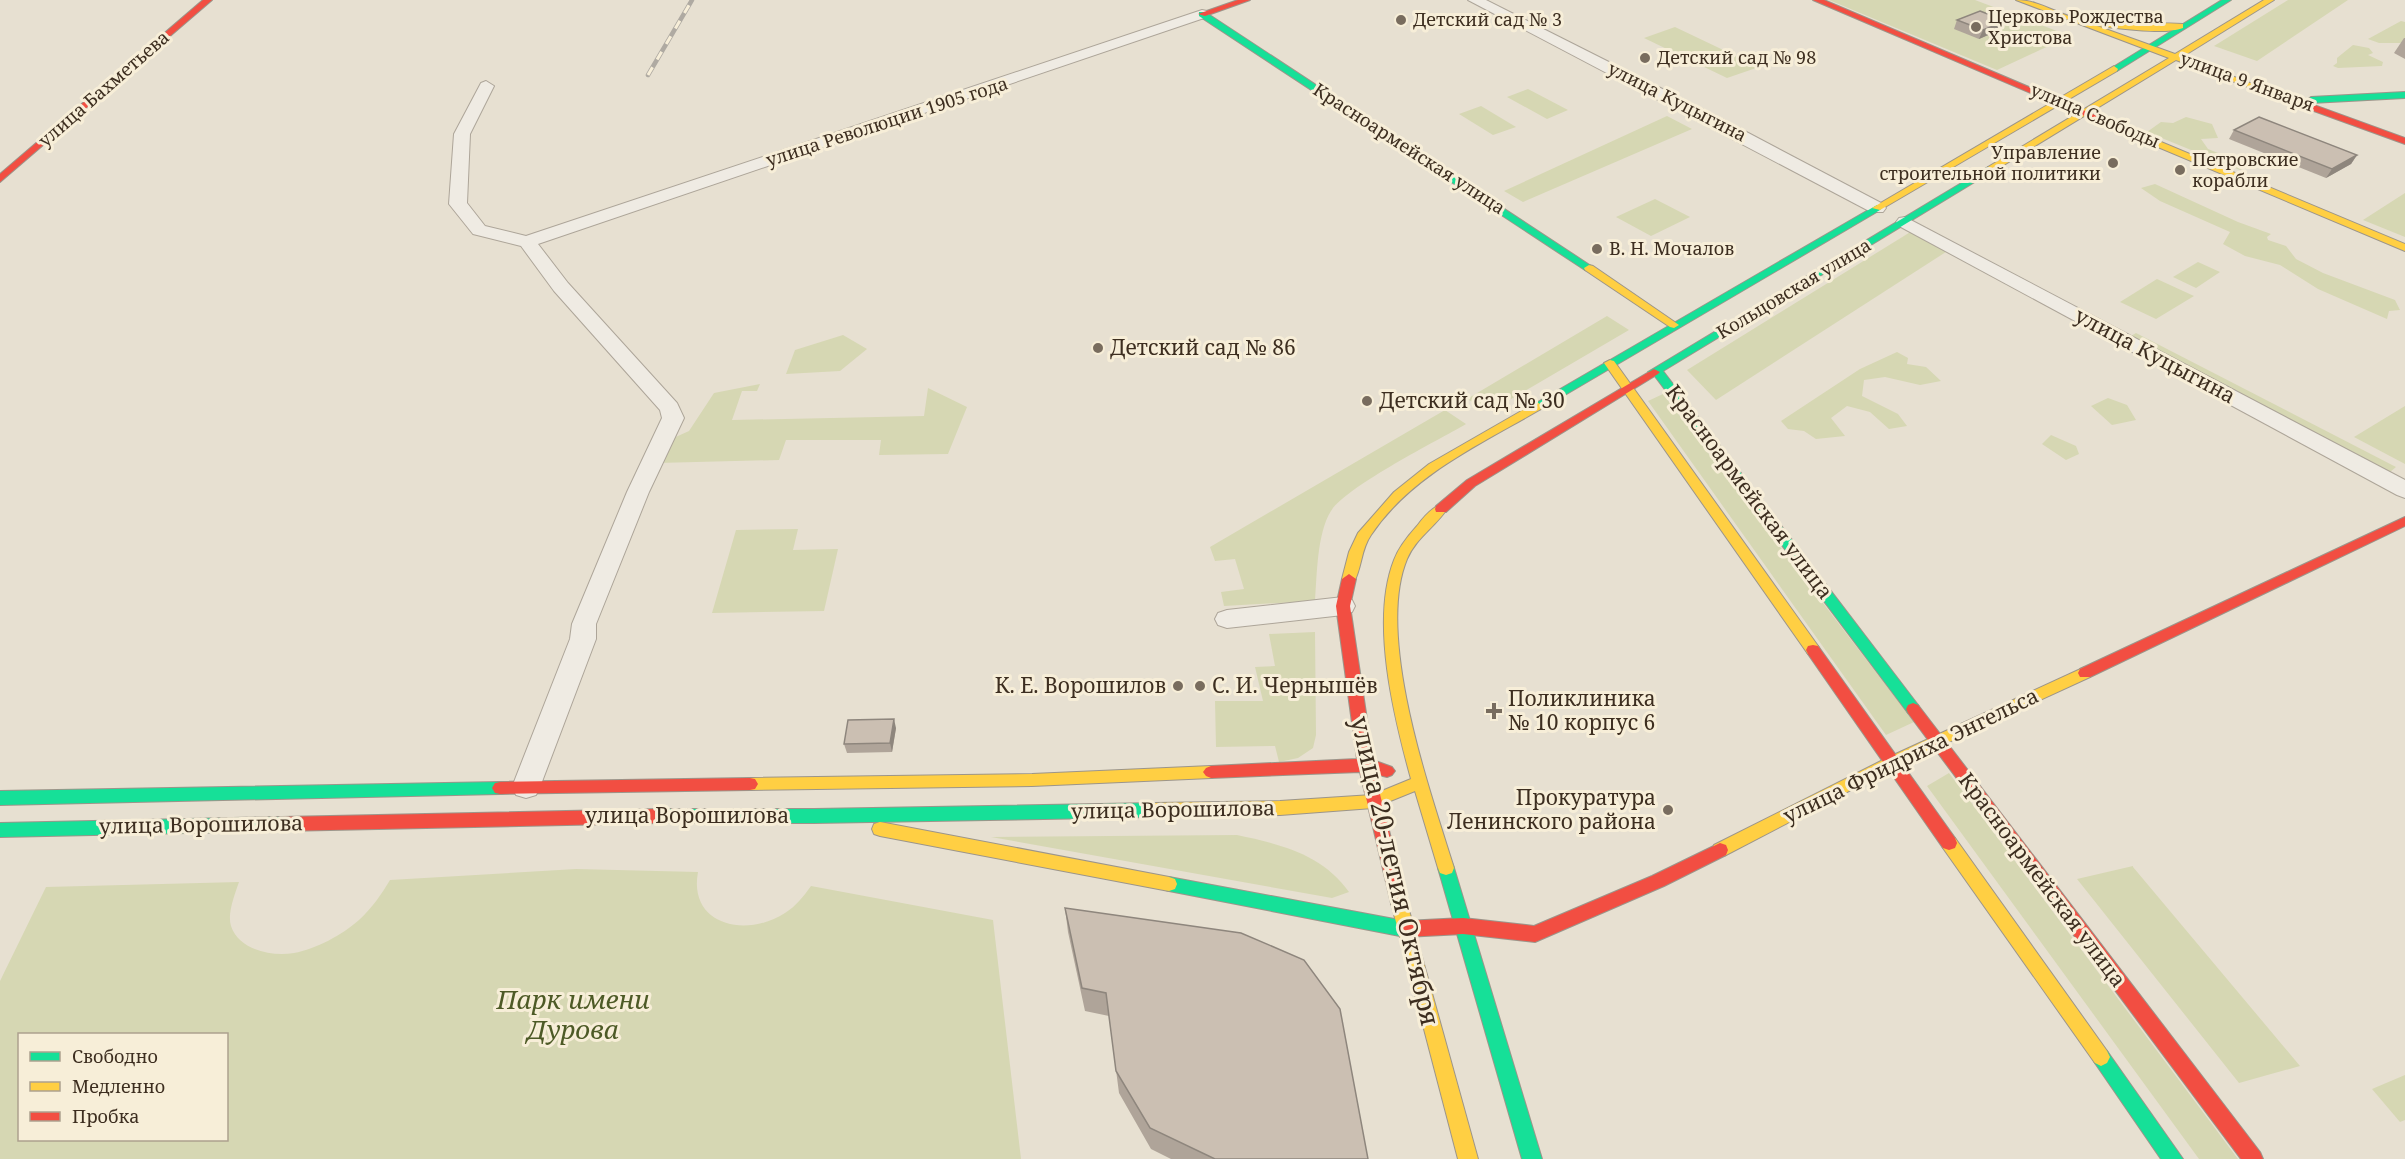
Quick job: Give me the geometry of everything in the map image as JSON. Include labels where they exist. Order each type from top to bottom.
[{"type":"main road","name":"улица Бахметьева","points":[[0,178],[208,0]]},
{"type":"main road","name":"улица Революции 1905 года","points":[[1202,14],[1246,0]]},
{"type":"main road","name":"улица Свободы","points":[[1817,0],[2405,248]]},
{"type":"main road","name":"улица 9 Января","points":[[2020,0],[2405,141]]},
{"type":"main road","name":"Кольцовская улица","points":[[1349,581],[1356,552],[1365,533],[1398,495],[1433,466],[2060,101],[2227,0]]},
{"type":"main road","name":"Кольцовская улица","points":[[1392,633],[1391,603],[1400,561],[1439,511],[1471,483],[2270,0]]},
{"type":"main road","name":"Красноармейская улица","points":[[1202,14],[1674,325]]},
{"type":"main road","points":[[2077,21],[2150,28],[2175,28],[2187,23]]},
{"type":"main road","points":[[2298,101],[2405,95]]},
{"type":"main road","name":"Красноармейская улица","points":[[1610,363],[2174,1159]]},
{"type":"main road","name":"Красноармейская улица","points":[[1657,371],[2253,1159]]},
{"type":"main road","name":"улица Фридриха Энгельса","points":[[814,816],[1405,929],[1463,927],[1535,934],[1658,881],[1892,762],[2405,521]]},
{"type":"main road","name":"улица 20-летия Октября","points":[[1349,581],[1343,606],[1358,717],[1373,801],[1405,929],[1468,1159]]},
{"type":"main road","name":"улица 20-летия Октября","points":[[1392,633],[1397,684],[1420,782],[1533,1159]]},
{"type":"main road","points":[[1367,765],[1420,782]]},
{"type":"main road","name":"улица Ворошилова","points":[[0,798],[526,787],[1032,780],[1367,765]]},
{"type":"main road","name":"улица Ворошилова","points":[[0,830],[622,816],[814,816],[1280,808],[1373,801],[1420,782]]},
{"type":"street","name":"улица Куцыгина","points":[[1475,0],[1712,120],[1877,208]]},
{"type":"street","name":"улица Революции 1905 года","points":[[528,242],[1202,14]]},
{"type":"street","points":[[486,86],[462,134],[458,204],[479,230],[528,242],[561,287],[670,408],[673,418],[638,492],[584,624],[583,639],[526,787]]},
{"type":"street","name":"улица Куцыгина","points":[[1905,222],[2405,490]]},
{"type":"street","points":[[1227,619],[1343,606]]},
{"type":"green space","points":[[1829,0],[1975,0],[2070,36],[1997,70]]},
{"type":"green space","points":[[2288,0],[2348,0],[2257,61],[2214,46]]},
{"type":"green space","points":[[2401,21],[2405,22],[2405,43],[2379,43],[2368,39]]},
{"type":"green space","points":[[1675,27],[1759,67],[1727,78],[1644,38]]},
{"type":"green space","points":[[2353,45],[2369,48],[2373,53],[2368,55],[2383,62],[2382,66],[2338,68],[2333,66],[2337,63],[2337,58]]},
{"type":"green space","points":[[1528,89],[1568,110],[1547,119],[1507,97]]},
{"type":"green space","points":[[1481,106],[1516,127],[1493,135],[1459,114]]},
{"type":"green space","points":[[1667,116],[1692,129],[1523,202],[1504,191]]},
{"type":"green space","points":[[2186,117],[2212,124],[2218,138],[2201,139],[2208,149],[2248,165],[2240,170],[2147,132],[2161,122],[2173,123]]},
{"type":"green space","points":[[2155,184],[2238,222],[2271,234],[2267,237],[2268,240],[2286,246],[2296,259],[2323,273],[2395,300],[2400,310],[2389,311],[2387,319],[2318,289],[2280,265],[2245,256],[2223,244],[2230,232],[2160,201],[2141,188]]},
{"type":"green space","points":[[2405,193],[2405,237],[2363,220]]},
{"type":"green space","points":[[1655,199],[1690,217],[1651,236],[1616,217]]},
{"type":"green space","points":[[1912,231],[1949,250],[1716,400],[1687,370]]},
{"type":"green space","points":[[2198,262],[2220,272],[2196,288],[2173,277]]},
{"type":"green space","points":[[2157,279],[2194,296],[2156,319],[2120,302]]},
{"type":"green space","points":[[1607,316],[1629,330],[1511,399],[1505,397],[1493,402],[1495,408],[1489,411],[1467,399]]},
{"type":"green space","points":[[2136,333],[2396,467],[2390,472],[2131,336]]},
{"type":"green space","points":[[843,335],[867,349],[840,371],[786,374],[795,350]]},
{"type":"green space","points":[[1897,352],[1908,358],[1907,364],[1926,367],[1941,381],[1920,385],[1885,377],[1864,380],[1862,396],[1898,414],[1907,426],[1889,429],[1870,412],[1847,406],[1831,418],[1845,436],[1816,439],[1804,431],[1788,429],[1781,421],[1860,369]]},
{"type":"green space","points":[[760,384],[757,391],[742,391],[732,420],[924,416],[928,388],[967,407],[948,454],[879,455],[881,440],[786,440],[779,460],[657,463],[669,440],[689,431],[714,393]]},
{"type":"green space","points":[[1663,394],[1914,722],[1886,735],[1648,401]]},
{"type":"green space","points":[[2108,398],[2127,405],[2136,420],[2112,425],[2091,406]]},
{"type":"green space","points":[[2405,406],[2405,464],[2354,437]]},
{"type":"green space","points":[[1445,410],[1466,424],[1373,477],[1340,501],[1331,511],[1320,542],[1315,601],[1224,606],[1221,592],[1244,589],[1235,559],[1215,561],[1210,547]]},
{"type":"green space","points":[[2051,435],[2076,446],[2079,454],[2066,460],[2042,444]]},
{"type":"green space","points":[[798,529],[793,550],[838,549],[824,611],[712,613],[736,530]]},
{"type":"green space","points":[[1315,632],[1316,735],[1313,748],[1298,758],[1279,762],[1275,746],[1216,747],[1215,701],[1263,701],[1255,667],[1275,666],[1269,634]]},
{"type":"green space","points":[[1949,773],[2238,1159],[2199,1159],[1927,786]]},
{"type":"green space","points":[[1237,835],[1269,842],[1313,860],[1326,868],[1349,892],[1332,898],[991,837]]},
{"type":"green space","points":[[2133,866],[2300,1066],[2239,1083],[2077,879]]},
{"type":"green space","name":"Парк имени Дурова","points":[[576,869],[698,872],[697,890],[702,905],[711,915],[724,922],[738,925],[754,925],[770,921],[785,913],[811,886],[993,920],[1021,1159],[0,1159],[0,981],[46,887],[239,882],[230,915],[231,926],[235,934],[241,941],[257,950],[276,954],[294,953],[328,941],[359,920],[380,896],[390,880]]},
{"type":"green space","points":[[2405,1075],[2405,1120],[2400,1122],[2372,1089]]},
{"type":"building","points":[[1980,11],[2006,21],[1983,30],[1957,20]]},
{"type":"building","points":[[2259,117],[2357,155],[2332,169],[2234,130]]},
{"type":"building","points":[[894,719],[890,743],[844,744],[848,720]]},
{"type":"building","points":[[1065,908],[1241,933],[1304,960],[1340,1009],[1368,1159],[1215,1159],[1150,1128],[1116,1071],[1106,993],[1082,988]]},
{"type":"railway","points":[[648,75],[692,0]]},
{"type":"traffic: fast","points":[[2114,69],[2227,0]]},
{"type":"traffic: fast","points":[[1202,14],[1589,268]]},
{"type":"traffic: fast","points":[[2311,100],[2405,95]]},
{"type":"traffic: fast","points":[[1654,372],[1991,169]]},
{"type":"traffic: fast","points":[[1537,406],[1877,208]]},
{"type":"traffic: fast","points":[[1657,371],[1913,709]]},
{"type":"traffic: fast","points":[[0,798],[500,788]]},
{"type":"traffic: fast","points":[[660,816],[814,816],[1155,810]]},
{"type":"traffic: fast","points":[[0,830],[282,824]]},
{"type":"traffic: fast","points":[[1446,868],[1532,1159]]},
{"type":"traffic: fast","points":[[1169,884],[1405,929]]},
{"type":"traffic: fast","points":[[2101,1057],[2173,1159]]},
{"type":"traffic: slow","points":[[2020,0],[2267,91]]},
{"type":"traffic: slow","points":[[1991,169],[2270,0]]},
{"type":"traffic: slow","points":[[2077,21],[2129,27],[2175,28],[2180,26]]},
{"type":"traffic: slow","points":[[1877,208],[2114,69]]},
{"type":"traffic: slow","points":[[2118,127],[2405,248]]},
{"type":"traffic: slow","points":[[1589,268],[1674,325]]},
{"type":"traffic: slow","points":[[1610,363],[1813,650]]},
{"type":"traffic: slow","points":[[1349,579],[1356,552],[1365,533],[1398,495],[1433,467],[1537,406]]},
{"type":"traffic: slow","points":[[1441,509],[1411,541],[1402,555],[1392,597],[1391,635],[1395,675],[1403,716],[1424,798],[1446,868]]},
{"type":"traffic: slow","points":[[1720,850],[1892,762],[2085,673]]},
{"type":"traffic: slow","points":[[750,784],[1032,780],[1211,772]]},
{"type":"traffic: slow","points":[[1155,810],[1280,808],[1373,801],[1420,782]]},
{"type":"traffic: slow","points":[[880,829],[1169,884]]},
{"type":"traffic: slow","points":[[1949,843],[2101,1057]]},
{"type":"traffic: slow","points":[[1399,903],[1468,1159]]},
{"type":"traffic: jam","points":[[0,179],[208,0]]},
{"type":"traffic: jam","points":[[1202,14],[1246,0]]},
{"type":"traffic: jam","points":[[1817,0],[2118,127]]},
{"type":"traffic: jam","points":[[2267,91],[2405,141]]},
{"type":"traffic: jam","points":[[1441,509],[1471,483],[1654,372]]},
{"type":"traffic: jam","points":[[2085,673],[2405,521]]},
{"type":"traffic: jam","points":[[1349,579],[1343,606],[1359,728],[1373,801],[1399,903]]},
{"type":"traffic: jam","points":[[1813,650],[1949,843]]},
{"type":"traffic: jam","points":[[1913,709],[2253,1159]]},
{"type":"traffic: jam","points":[[1211,772],[1367,765],[1387,771]]},
{"type":"traffic: jam","points":[[500,788],[750,784]]},
{"type":"traffic: jam","points":[[282,824],[660,816]]},
{"type":"traffic: jam","points":[[1405,929],[1463,926],[1535,934],[1658,881],[1720,850]]},
{"type":"place","name":"Детский сад № 3","points":[[1401,20]]},
{"type":"place","name":"Церковь Рождества Христова","points":[[1976,27]]},
{"type":"place","name":"Детский сад № 98","points":[[1645,58]]},
{"type":"place","name":"Управление строительной политики","points":[[2113,163]]},
{"type":"place","name":"Петровские корабли","points":[[2180,170]]},
{"type":"place","name":"В. Н. Мочалов","points":[[1597,249]]},
{"type":"place","name":"Детский сад № 86","points":[[1098,348]]},
{"type":"place","name":"Детский сад № 30","points":[[1367,401]]},
{"type":"place","name":"К. Е. Ворошилов","points":[[1178,686]]},
{"type":"place","name":"С. И. Чернышёв","points":[[1200,686]]},
{"type":"place","name":"Поликлиника № 10 корпус 6","points":[[1494,711]]},
{"type":"place","name":"Прокуратура Ленинского района","points":[[1668,810]]}]
